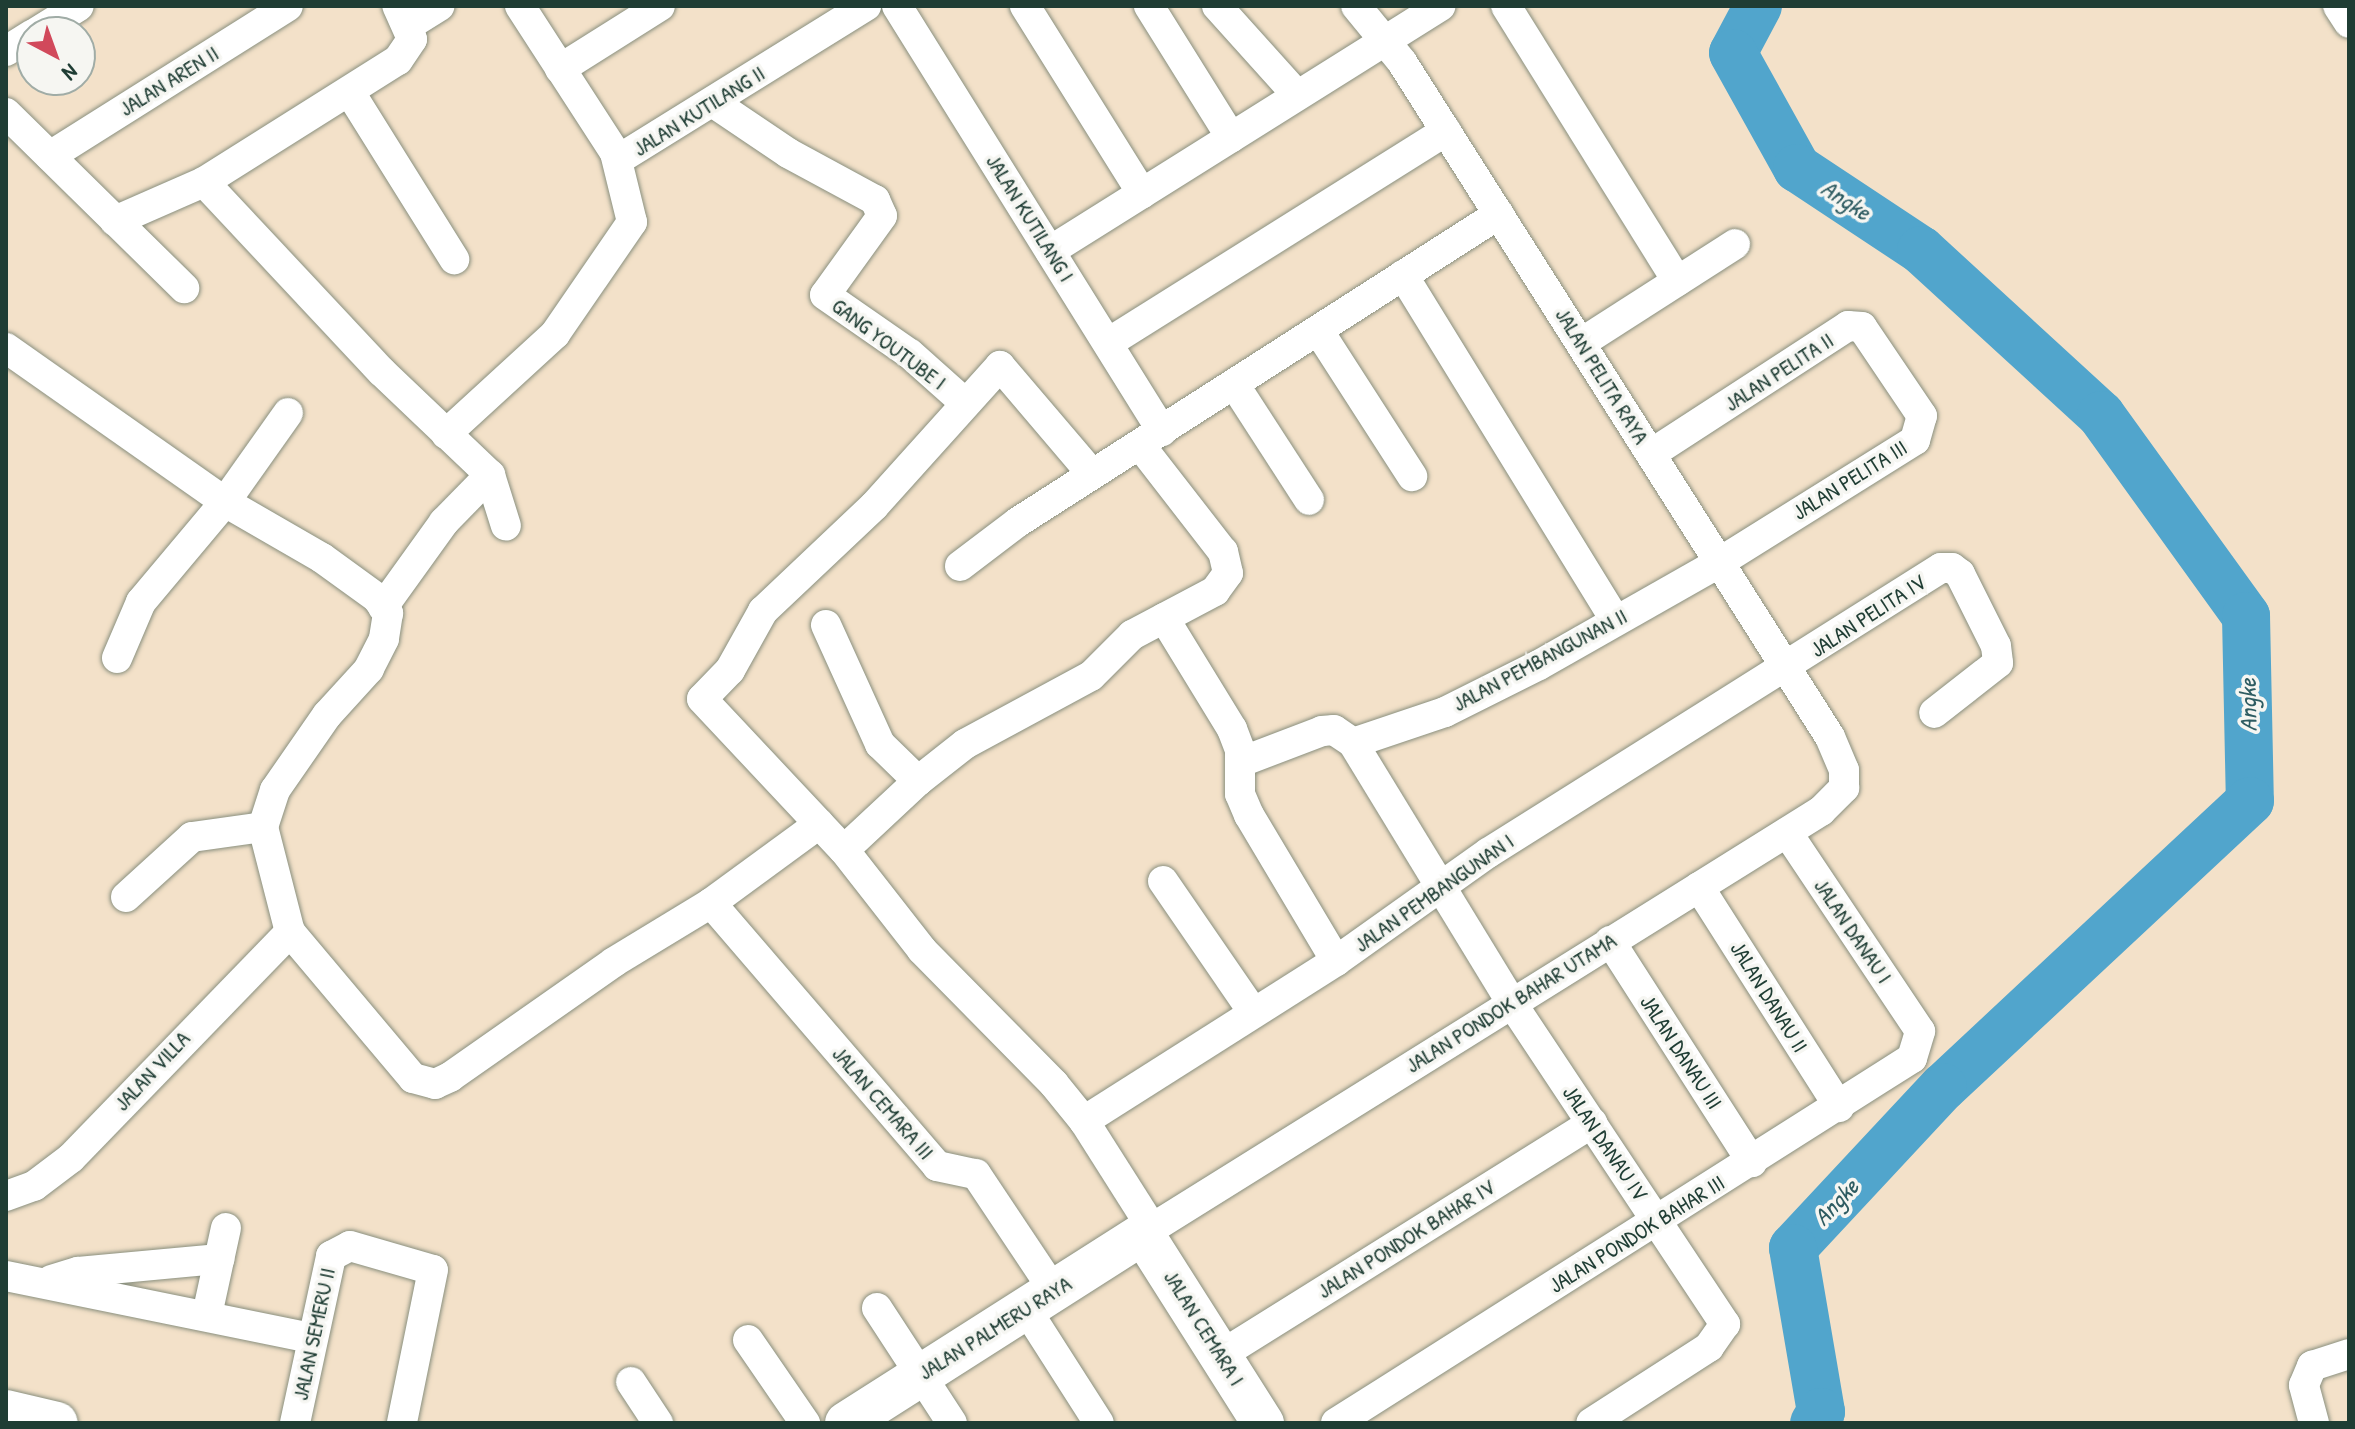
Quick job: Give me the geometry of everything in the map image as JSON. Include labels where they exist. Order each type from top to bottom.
[{"type":"street","name":"JALAN AREN II","points":[[50,156],[288,6]]},
{"type":"street","points":[[115,221],[204,182],[351,94],[408,50],[412,39],[403,15],[439,6]]},
{"type":"street","name":"JALAN KUTILANG II","points":[[520,6],[615,153],[633,154],[866,6]]},
{"type":"street","name":"JALAN KUTILANG I","points":[[897,6],[1108,343],[1151,438],[1228,566],[1215,591],[1164,618]]},
{"type":"street","points":[[1025,6],[1142,193]]},
{"type":"street","points":[[1149,6],[1231,137]]},
{"type":"street","points":[[1217,6],[1297,95]]},
{"type":"street","name":"JALAN PELITA RAYA","points":[[1356,6],[1385,40],[1446,131],[1839,753]]},
{"type":"street","points":[[1050,251],[1440,6]]},
{"type":"street","points":[[1506,6],[1677,281]]},
{"type":"street","points":[[2338,6],[2349,23]]},
{"type":"street","points":[[560,69],[650,8]]},
{"type":"street","points":[[351,94],[454,259]]},
{"type":"street","name":"GANG YOUTUBE I","points":[[714,103],[788,153],[875,200],[882,216],[825,295],[910,354],[965,403]]},
{"type":"street","points":[[6,113],[184,288]]},
{"type":"street","points":[[1108,343],[1446,131]]},
{"type":"street","points":[[446,434],[555,334],[632,222],[615,153]]},
{"type":"street","points":[[204,182],[446,434],[490,475],[506,526]]},
{"type":"street","points":[[960,566],[1092,474],[1499,214]]},
{"type":"street","points":[[1581,343],[1735,244]]},
{"type":"street","points":[[1403,275],[1615,620]]},
{"type":"street","name":"JALAN PELITA II","points":[[1651,454],[1848,326],[1862,327],[1893,373]]},
{"type":"street","points":[[1318,330],[1412,476]]},
{"type":"street","points":[[6,348],[88,410],[225,502],[322,558],[383,607],[389,624],[369,669],[327,715],[275,790],[263,827],[290,932],[413,1078],[435,1084],[711,903],[819,824]]},
{"type":"street","points":[[965,403],[1000,366],[1092,474]]},
{"type":"street","name":"JALAN PELITA III","points":[[1720,562],[1915,440],[1922,416],[1893,373]]},
{"type":"street","points":[[1234,384],[1309,500]]},
{"type":"street","name":"JALAN CEMARA I","points":[[965,403],[874,506],[763,611],[730,670],[702,699],[844,850],[922,950],[1084,1121],[1263,1423]]},
{"type":"street","points":[[117,658],[141,602],[225,502],[288,413]]},
{"type":"street","points":[[383,607],[444,522],[490,475]]},
{"type":"street","name":"JALAN PEMBANGUNAN II","points":[[1353,743],[1445,712],[1720,562]]},
{"type":"street","name":"JALAN PELITA IV","points":[[1787,669],[1941,568],[1952,568],[1960,574],[1996,646],[1998,663],[1934,713]]},
{"type":"street","points":[[844,850],[918,781],[965,744],[1091,676],[1132,635],[1164,618],[1225,715],[1241,762],[1240,794],[1249,815],[1336,961]]},
{"type":"street","points":[[826,625],[880,744],[918,781]]},
{"type":"street","name":"JALAN PEMBANGUNAN I","points":[[1084,1121],[1336,961],[1439,888],[1787,669]]},
{"type":"street","points":[[1241,762],[1322,731],[1334,730],[1353,743]]},
{"type":"street","name":"JALAN DANAU IV","points":[[1353,743],[1511,1002],[1725,1324],[1709,1347],[1591,1423]]},
{"type":"street","name":"JALAN PONDOK BAHAR UTAMA","points":[[1148,1231],[1821,811],[1844,788],[1839,753]]},
{"type":"street","points":[[126,897],[192,837],[263,827]]},
{"type":"street","name":"JALAN DANAU I","points":[[1787,832],[1920,1031]]},
{"type":"street","points":[[1163,881],[1253,1012]]},
{"type":"street","name":"JALAN DANAU II","points":[[1699,887],[1839,1107]]},
{"type":"street","name":"JALAN CEMARA III","points":[[711,903],[937,1166],[976,1174],[1099,1423]]},
{"type":"street","name":"JALAN VILLA","points":[[6,1196],[34,1186],[71,1158],[290,932]]},
{"type":"street","name":"JALAN DANAU III","points":[[1610,941],[1752,1162]]},
{"type":"street","name":"JALAN PONDOK BAHAR III","points":[[1336,1423],[1912,1058],[1920,1031]]},
{"type":"street","name":"JALAN PONDOK BAHAR IV","points":[[1221,1355],[1592,1123]]},
{"type":"street","points":[[207,1315],[226,1228]]},
{"type":"street","name":"JALAN PALMERU RAYA","points":[[846,1423],[1148,1231]]},
{"type":"street","name":"JALAN SEMERU II","points":[[295,1423],[331,1256],[350,1246],[425,1265],[435,1279],[402,1423]]},
{"type":"street","points":[[45,1282],[78,1272],[219,1259]]},
{"type":"street","points":[[6,1276],[311,1338]]},
{"type":"street","points":[[877,1308],[952,1423]]},
{"type":"street","points":[[748,1340],[805,1423]]},
{"type":"street","points":[[2314,1423],[2304,1385],[2312,1366],[2349,1354]]},
{"type":"street","points":[[631,1382],[658,1423]]},
{"type":"street","points":[[6,1411],[57,1423]]},
{"type":"waterway","name":"Angke","points":[[1758,6],[1733,53],[1797,168],[1921,250],[2101,415],[2246,616],[2250,801],[1943,1087],[1793,1248],[1821,1412],[1814,1423]]}]
